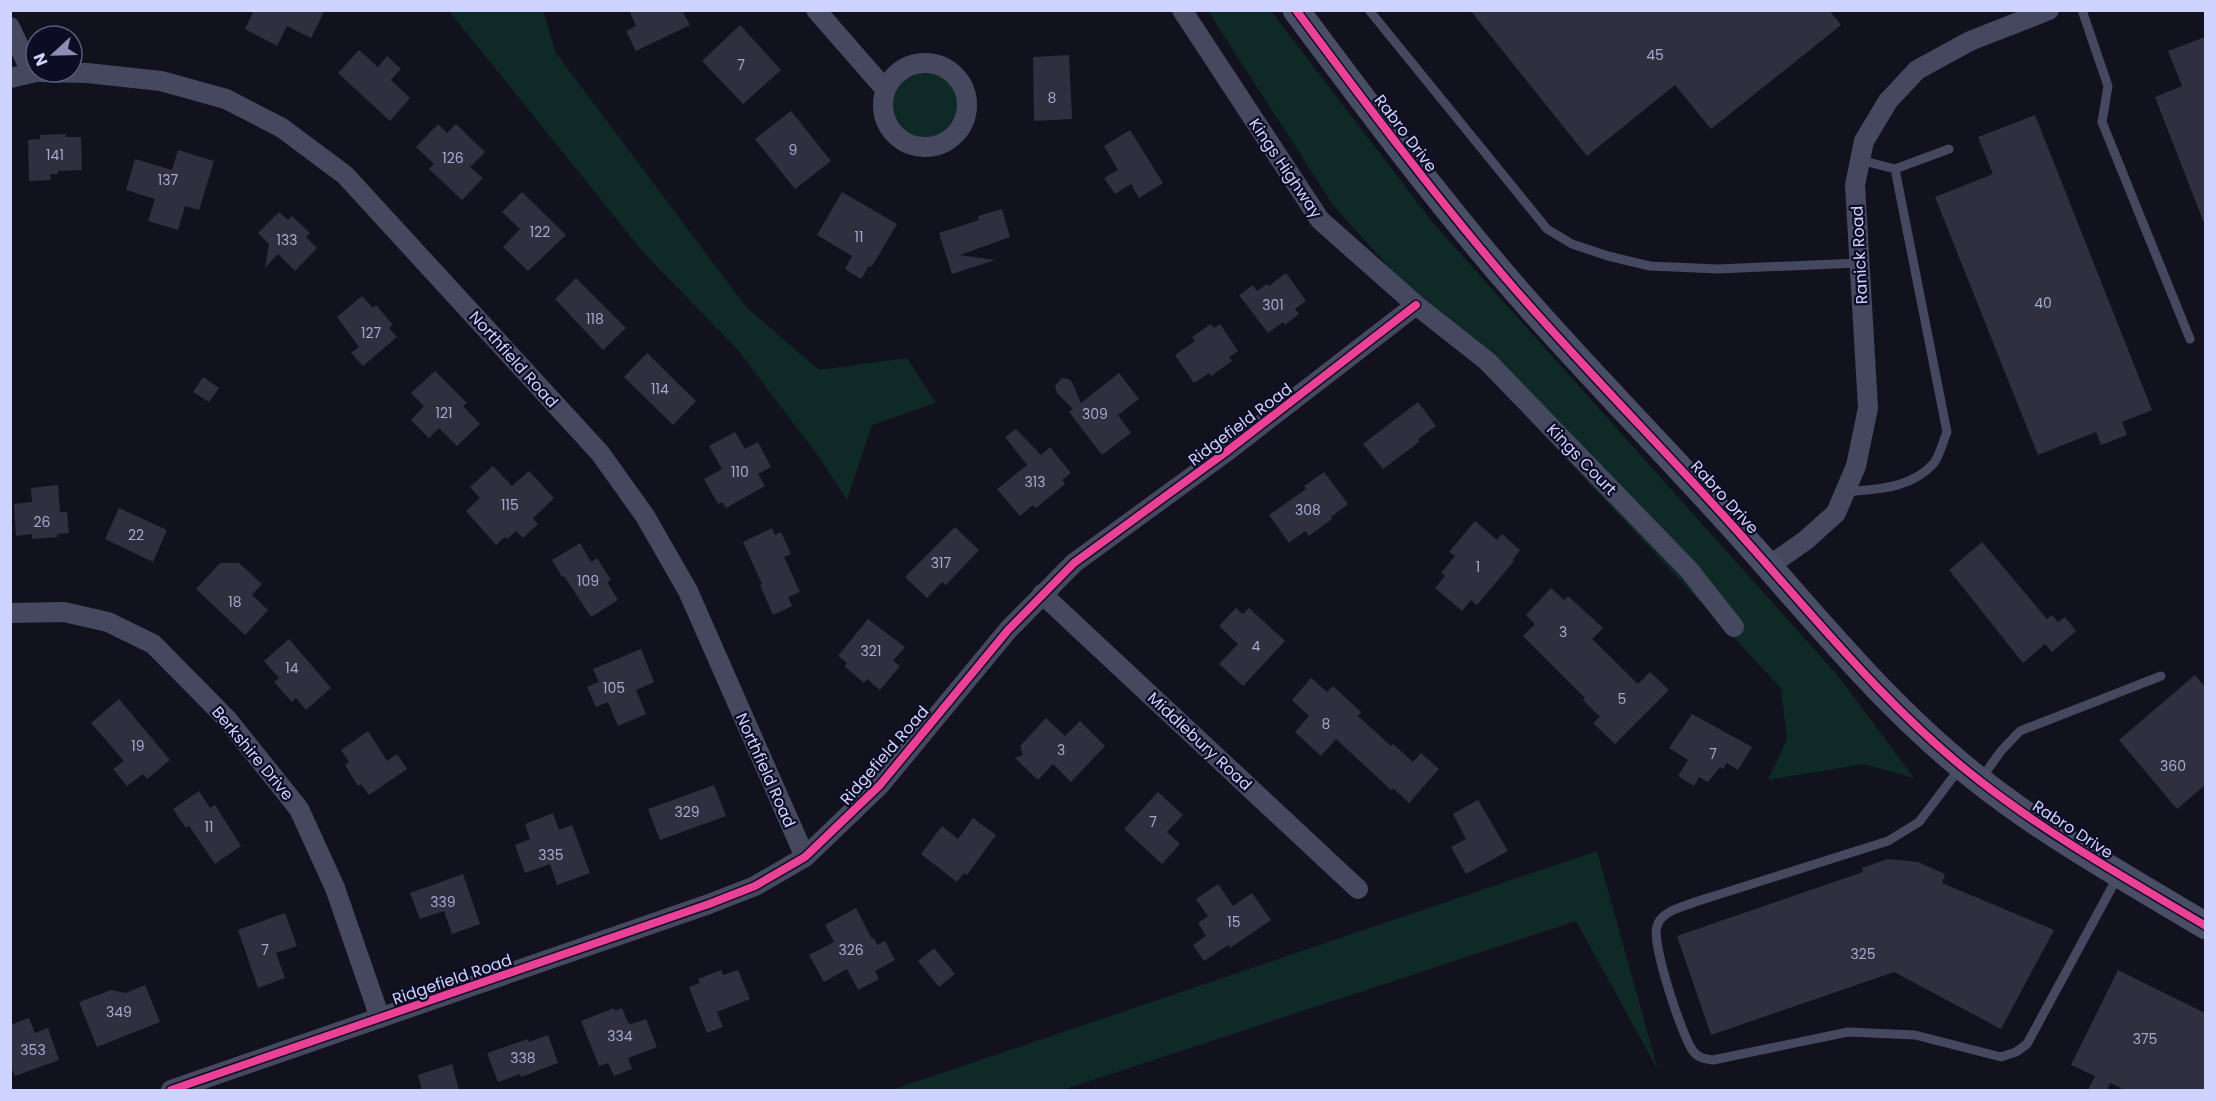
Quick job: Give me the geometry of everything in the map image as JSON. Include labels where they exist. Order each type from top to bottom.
[{"type":"main road","name":"Rabro Drive","points":[[1296,10],[1423,178],[1515,288],[1769,566],[1854,663],[1910,721],[1970,773],[2041,826],[2205,926]]},
{"type":"street","points":[[816,10],[885,89],[884,117],[891,130],[901,140],[913,146],[934,146],[953,137],[962,126],[967,113],[963,86],[943,66],[923,63],[903,68],[892,78],[885,89]]},
{"type":"street","name":"Kings Highway","points":[[1182,10],[1320,220],[1416,305]]},
{"type":"street","name":"Ranick Road","points":[[1769,566],[1806,540],[1836,513],[1856,466],[1868,408],[1855,185],[1864,141],[1888,101],[1917,70],[2015,16],[2049,10]]},
{"type":"street","points":[[10,27],[24,52]]},
{"type":"street","name":"Northfield Road","points":[[84,74],[161,81],[226,99],[282,128],[345,175],[600,453],[645,516],[688,591],[805,857]]},
{"type":"street","name":"Ridgefield Road","points":[[171,1090],[709,904],[755,886],[805,857],[880,785],[1008,630],[1074,563],[1226,452],[1416,305]]},
{"type":"street","name":"Kings Court","points":[[1416,305],[1487,361],[1689,570],[1734,627]]},
{"type":"street","name":"Middlebury Road","points":[[1042,594],[1358,888]]},
{"type":"street","name":"Berkshire Drive","points":[[10,613],[64,612],[108,622],[153,645],[227,719],[299,809],[335,888],[380,1018]]},
{"type":"lane","points":[[1369,10],[1547,229],[1572,244],[1650,266],[1718,269],[1859,263]]},
{"type":"lane","points":[[2082,10],[2108,86],[2102,122],[2190,339]]},
{"type":"lane","points":[[1860,160],[1895,168],[1949,149]]},
{"type":"lane","points":[[1846,492],[1888,489],[1915,478],[1935,462],[1947,432],[1895,168]]},
{"type":"lane","points":[[2119,874],[2027,1044],[2016,1052],[2001,1057],[1915,1035],[1848,1032],[1713,1060],[1704,1059],[1694,1053],[1684,1035],[1657,946],[1657,926],[1667,913],[1888,841],[1918,822],[1970,773],[2001,751],[2020,731],[2161,676]]},
{"type":"green space","points":[[449,11],[543,11],[556,53],[746,307],[819,370],[907,358],[936,403],[872,425],[847,500],[819,457],[738,350],[643,252]]},
{"type":"green space","points":[[1208,11],[1271,11],[1433,223],[1839,677],[1914,778],[1864,764],[1768,780],[1787,739],[1781,688],[1439,323],[1333,205]]},
{"type":"green space","points":[[926,69],[940,72],[952,79],[959,91],[962,105],[959,119],[952,131],[940,138],[926,141],[912,138],[900,131],[893,119],[890,105],[893,91],[900,79],[912,72]]},
{"type":"green space","points":[[1597,851],[1658,1070],[1576,921],[1062,1090],[892,1090]]},
{"type":"building","points":[[254,10],[325,10],[311,38],[287,26],[277,46],[245,29]]},
{"type":"building","points":[[629,10],[682,10],[690,25],[636,51],[626,31],[636,26]]},
{"type":"building","points":[[1470,10],[1829,10],[1841,25],[1711,129],[1675,85],[1587,156]]},
{"type":"building","points":[[740,25],[781,70],[743,104],[702,61]]},
{"type":"building","points":[[2205,37],[2204,223],[2155,97],[2182,86],[2168,51]]},
{"type":"building","points":[[359,50],[378,67],[387,56],[401,69],[391,80],[410,98],[390,121],[338,73]]},
{"type":"building","points":[[1069,55],[1072,119],[1034,121],[1033,57]]},
{"type":"building","points":[[791,111],[831,161],[795,189],[755,139]]},
{"type":"building","points":[[2035,115],[2152,410],[2122,422],[2127,435],[2101,445],[2096,432],[2038,455],[1935,197],[1993,174],[1978,137]]},
{"type":"building","points":[[438,124],[447,133],[456,124],[485,152],[470,167],[483,178],[462,200],[429,169],[434,164],[416,147]]},
{"type":"building","points":[[1130,130],[1163,183],[1139,198],[1131,184],[1115,194],[1104,178],[1118,170],[1104,146]]},
{"type":"building","points":[[66,134],[66,137],[81,137],[82,170],[58,171],[58,174],[50,174],[51,180],[29,181],[28,140],[40,139],[40,135]]},
{"type":"building","points":[[178,150],[214,161],[199,210],[185,206],[178,230],[148,221],[155,199],[126,190],[135,159],[172,170]]},
{"type":"building","points":[[522,192],[566,235],[528,271],[503,247],[520,229],[502,212]]},
{"type":"building","points":[[842,192],[897,224],[877,258],[861,279],[845,269],[852,256],[817,235]]},
{"type":"building","points":[[1002,209],[1010,237],[960,255],[995,260],[952,274],[939,233],[979,220],[978,216]]},
{"type":"building","points":[[279,212],[288,220],[292,216],[310,233],[306,237],[317,248],[295,271],[278,254],[265,268],[269,244],[258,233]]},
{"type":"building","points":[[1286,273],[1306,301],[1295,309],[1299,314],[1285,325],[1283,322],[1268,333],[1239,295],[1253,285],[1257,291],[1267,284],[1269,286]]},
{"type":"building","points":[[576,278],[626,328],[603,350],[555,299]]},
{"type":"building","points":[[362,296],[373,308],[376,305],[393,325],[389,328],[397,337],[363,366],[351,353],[359,347],[337,317]]},
{"type":"building","points":[[1211,324],[1214,328],[1220,324],[1238,351],[1229,357],[1232,361],[1211,376],[1209,373],[1194,383],[1175,355],[1195,341],[1192,337]]},
{"type":"building","points":[[647,353],[696,401],[673,425],[624,377]]},
{"type":"building","points":[[435,371],[467,403],[463,406],[480,424],[457,446],[439,428],[429,438],[411,420],[424,406],[411,393]]},
{"type":"building","points":[[1119,373],[1139,399],[1118,415],[1131,433],[1102,455],[1069,412],[1073,409],[1057,393],[1055,386],[1062,378],[1069,379],[1081,403]]},
{"type":"building","points":[[203,377],[219,388],[209,402],[193,392]]},
{"type":"building","points":[[1418,402],[1436,426],[1383,469],[1363,444]]},
{"type":"building","points":[[1016,429],[1041,455],[1050,447],[1071,473],[1062,480],[1065,484],[1036,508],[1033,505],[1020,516],[997,489],[1027,465],[1005,437]]},
{"type":"building","points":[[735,432],[745,449],[758,442],[771,467],[758,474],[765,486],[726,508],[722,502],[718,504],[704,479],[722,469],[709,446]]},
{"type":"building","points":[[493,466],[512,486],[529,471],[554,498],[533,518],[538,524],[523,538],[516,531],[496,545],[466,511],[480,498],[470,487]]},
{"type":"building","points":[[1324,472],[1348,504],[1309,536],[1305,531],[1289,543],[1269,515],[1306,489],[1304,486]]},
{"type":"building","points":[[58,485],[60,512],[67,512],[69,533],[57,534],[58,537],[32,539],[32,534],[16,536],[14,504],[32,502],[31,488]]},
{"type":"building","points":[[119,508],[167,530],[153,562],[105,539]]},
{"type":"building","points":[[1475,521],[1497,540],[1502,534],[1520,550],[1513,559],[1514,561],[1477,605],[1471,600],[1462,611],[1435,588],[1445,576],[1441,573],[1455,556],[1449,552]]},
{"type":"building","points":[[955,527],[979,550],[946,585],[942,582],[927,598],[905,577]]},
{"type":"building","points":[[772,528],[775,535],[781,532],[791,554],[784,557],[800,592],[788,597],[792,606],[773,615],[743,542]]},
{"type":"building","points":[[1982,542],[2047,619],[2052,615],[2058,622],[2065,617],[2076,631],[2052,652],[2045,644],[2023,663],[1949,570]]},
{"type":"building","points":[[580,543],[591,562],[597,558],[611,580],[607,582],[618,600],[591,617],[552,560]]},
{"type":"building","points":[[220,563],[239,563],[262,584],[252,595],[268,610],[245,635],[196,589]]},
{"type":"building","points":[[1551,588],[1564,600],[1568,596],[1603,628],[1592,639],[1638,684],[1650,672],[1669,690],[1615,744],[1593,723],[1600,717],[1583,700],[1585,698],[1523,636],[1535,624],[1526,615]]},
{"type":"building","points":[[1236,608],[1243,614],[1249,608],[1285,641],[1243,686],[1219,664],[1238,644],[1219,626]]},
{"type":"building","points":[[868,619],[905,647],[893,661],[900,666],[880,690],[867,679],[864,683],[845,667],[847,663],[838,656]]},
{"type":"building","points":[[289,639],[331,688],[306,710],[296,698],[292,702],[274,682],[279,678],[264,661]]},
{"type":"building","points":[[641,649],[654,682],[636,690],[646,714],[618,726],[608,702],[596,707],[587,687],[599,682],[593,669]]},
{"type":"building","points":[[2195,675],[2205,687],[2205,785],[2177,809],[2119,740]]},
{"type":"building","points":[[1311,678],[1327,692],[1333,686],[1361,712],[1358,716],[1391,746],[1393,744],[1413,762],[1421,753],[1439,769],[1409,803],[1393,788],[1391,790],[1336,739],[1321,756],[1295,732],[1309,716],[1292,700]]},
{"type":"building","points":[[119,699],[170,760],[147,779],[143,774],[127,786],[113,769],[124,761],[91,723]]},
{"type":"building","points":[[1692,714],[1752,747],[1738,770],[1727,763],[1723,769],[1720,767],[1708,782],[1699,777],[1694,786],[1678,776],[1688,760],[1669,748]]},
{"type":"building","points":[[1046,718],[1065,736],[1080,721],[1105,746],[1071,782],[1053,764],[1038,780],[1015,758],[1023,755],[1020,746]]},
{"type":"building","points":[[368,731],[387,761],[397,754],[407,769],[369,795],[361,784],[358,786],[345,765],[349,762],[341,750]]},
{"type":"building","points":[[714,785],[726,816],[660,840],[648,809]]},
{"type":"building","points":[[199,791],[210,808],[215,805],[241,846],[215,864],[189,826],[186,828],[173,809]]},
{"type":"building","points":[[1158,792],[1183,815],[1167,832],[1180,844],[1162,864],[1124,829]]},
{"type":"building","points":[[1478,800],[1508,851],[1466,874],[1451,847],[1466,839],[1453,814]]},
{"type":"building","points":[[553,813],[559,830],[572,825],[590,873],[557,885],[550,864],[525,873],[515,845],[530,839],[525,824]]},
{"type":"building","points":[[973,818],[996,835],[967,875],[964,873],[957,882],[921,854],[942,826],[958,839]]},
{"type":"building","points":[[1888,859],[1918,862],[1945,874],[1942,883],[2054,930],[2001,1029],[1894,972],[1711,1035],[1677,936],[1863,872],[1862,868]]},
{"type":"building","points":[[463,874],[480,924],[452,934],[444,911],[420,919],[410,893]]},
{"type":"building","points":[[1218,884],[1233,906],[1252,893],[1271,920],[1230,948],[1228,945],[1204,961],[1193,945],[1206,936],[1198,923],[1208,916],[1196,899]]},
{"type":"building","points":[[856,908],[872,939],[874,938],[877,945],[885,941],[895,960],[875,971],[879,979],[858,990],[847,969],[824,982],[809,955],[834,942],[825,925]]},
{"type":"building","points":[[285,913],[297,946],[276,953],[285,978],[258,988],[238,930]]},
{"type":"building","points":[[934,948],[955,974],[939,987],[918,961]]},
{"type":"building","points":[[721,970],[723,975],[738,970],[750,999],[717,1012],[723,1027],[707,1033],[689,987],[700,983],[698,979]]},
{"type":"building","points":[[2118,970],[2205,1013],[2205,1090],[2125,1090],[2110,1083],[2107,1090],[2088,1090],[2095,1076],[2071,1065]]},
{"type":"building","points":[[145,985],[160,1022],[97,1047],[79,1002],[111,990],[126,993]]},
{"type":"building","points":[[614,1008],[615,1011],[622,1008],[628,1023],[646,1019],[657,1047],[628,1058],[632,1069],[614,1076],[608,1063],[599,1066],[581,1021]]},
{"type":"building","points":[[29,1018],[35,1033],[48,1028],[59,1060],[15,1076],[10,1065],[10,1025]]},
{"type":"building","points":[[548,1035],[558,1063],[521,1077],[520,1074],[498,1082],[487,1053],[528,1039],[529,1042]]},
{"type":"building","points":[[452,1064],[459,1090],[422,1090],[418,1075]]},
{"type":"cycle path","points":[[1296,10],[1375,116],[1514,288],[1877,687],[1944,751],[2007,801],[2090,857],[2206,926]]},
{"type":"cycle path","points":[[171,1090],[709,904],[755,886],[805,857],[880,785],[1008,630],[1074,563],[1226,452],[1416,305]]}]
